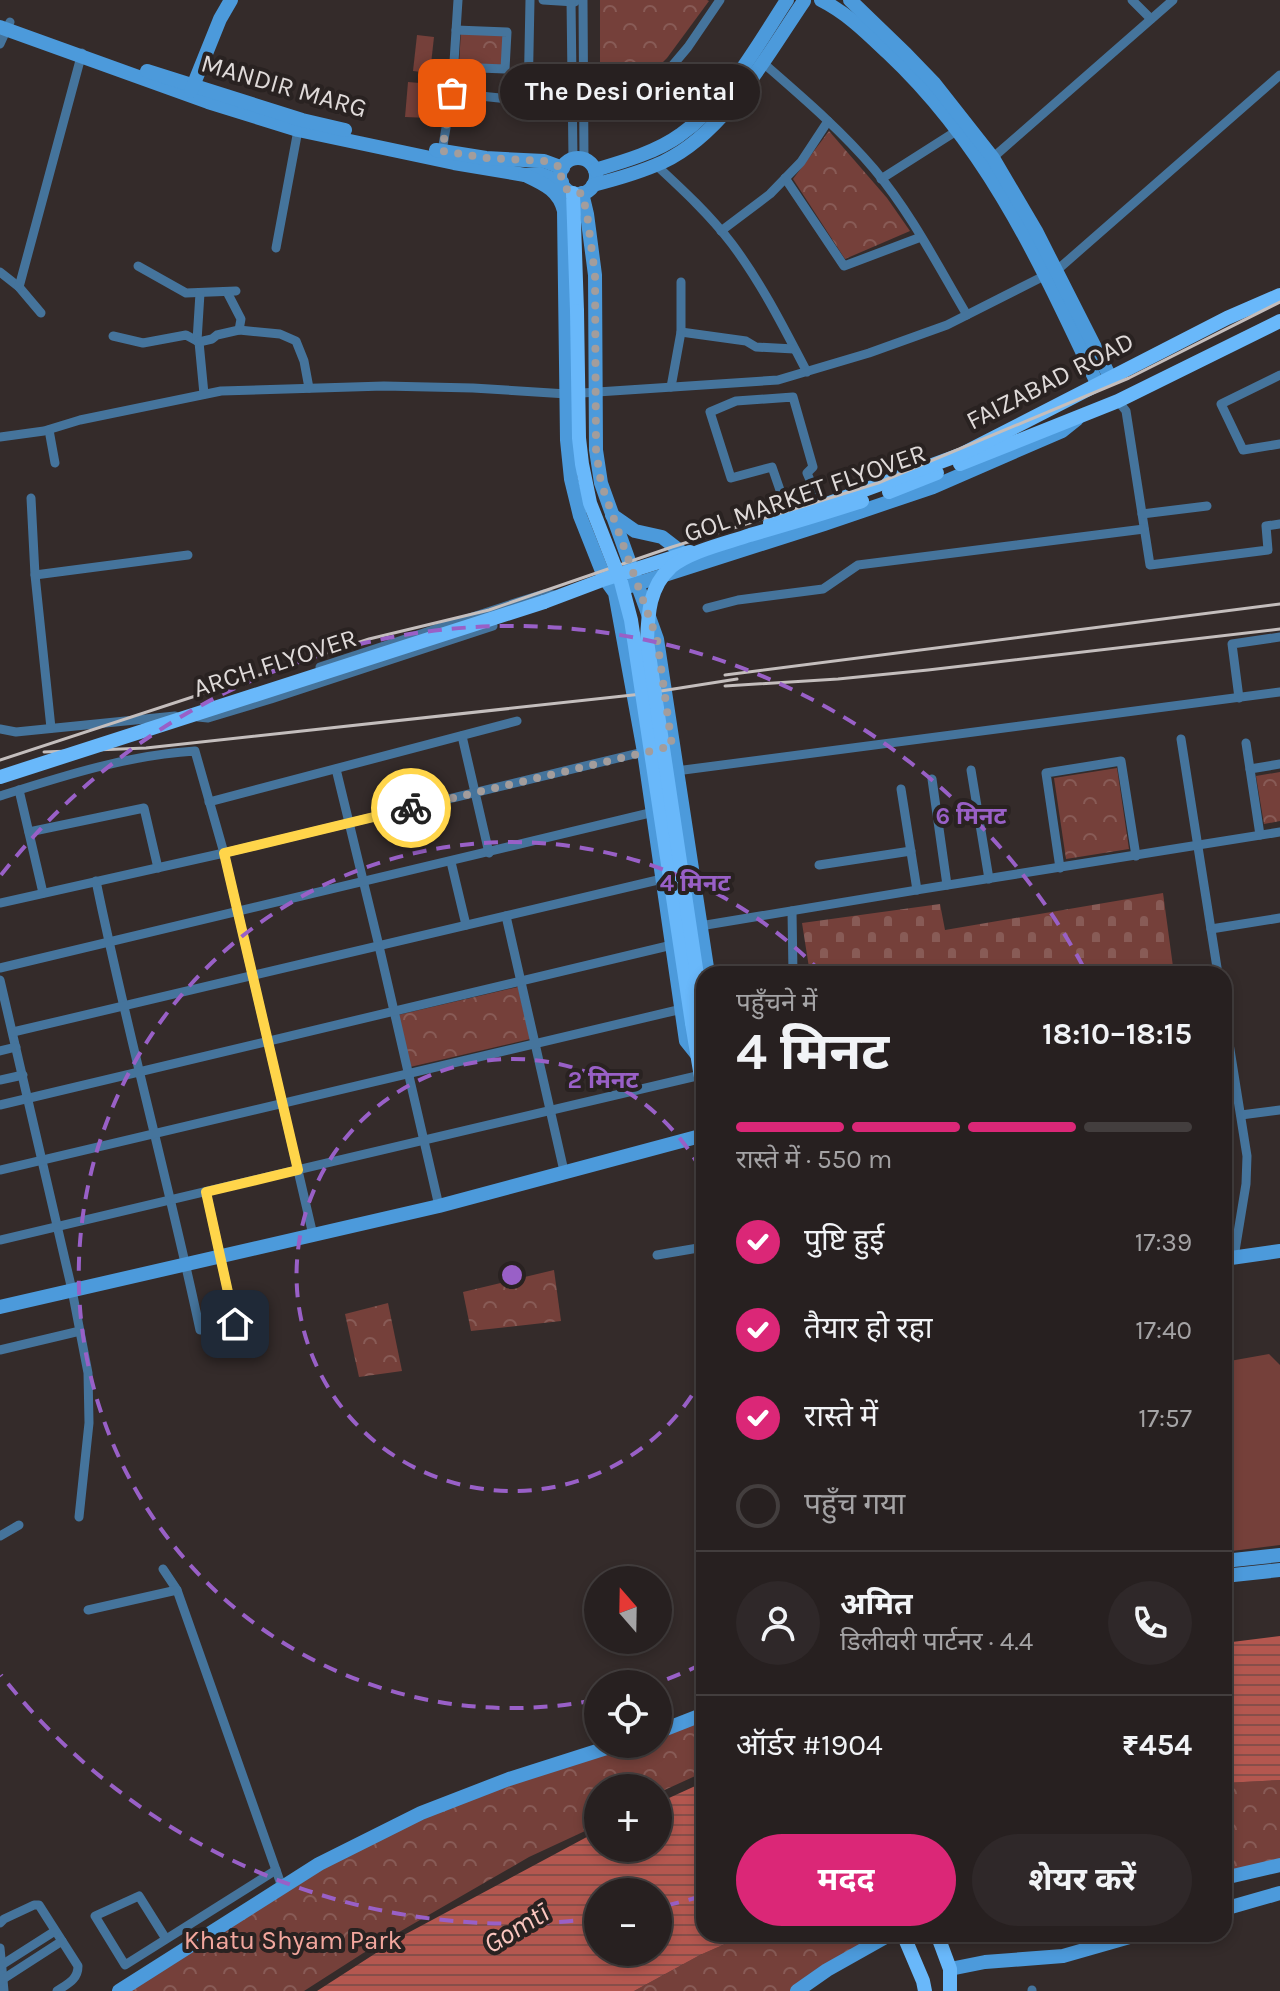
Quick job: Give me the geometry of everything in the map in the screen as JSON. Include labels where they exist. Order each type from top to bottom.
[{"type":"main road","name":"GOL MARKET FLYOVER","points":[[578,176],[574,209],[582,464],[590,503],[621,582],[631,620],[696,1000]]},
{"type":"main road","name":"FAIZABAD ROAD","points":[[565,595],[605,579],[634,577],[684,554],[962,454],[1227,318],[1280,295]]},
{"type":"main road","name":"FAIZABAD ROAD","points":[[1079,418],[1280,321]]},
{"type":"main road","name":"GOL MARKET FLYOVER","points":[[696,994],[647,641],[649,605],[655,588],[670,568],[713,547],[862,501],[1079,418]]},
{"type":"main road","name":"ARCH FLYOVER","points":[[0,777],[565,595]]},
{"type":"main road","points":[[907,1942],[925,1991]]},
{"type":"main road","points":[[940,1942],[950,1969],[950,1991]]},
{"type":"street","points":[[192,91],[220,19],[231,0]]},
{"type":"street","points":[[442,151],[452,93],[458,0]]},
{"type":"street","points":[[452,93],[528,101],[530,0]]},
{"type":"street","points":[[543,0],[583,1],[585,114],[578,176]]},
{"type":"street","points":[[572,116],[597,112],[656,85],[688,47],[720,0]]},
{"type":"street","points":[[578,176],[632,159],[679,137],[710,111],[787,0]]},
{"type":"street","points":[[0,44],[4,24],[298,130],[454,163],[525,175],[629,175],[666,161],[721,119],[804,0]]},
{"type":"street","points":[[821,0],[840,10],[903,67],[988,162]]},
{"type":"street","points":[[850,0],[934,83],[1036,231],[1051,273],[1104,380]]},
{"type":"street","points":[[1132,0],[1151,19]]},
{"type":"street","points":[[988,162],[1173,0]]},
{"type":"street","points":[[571,1],[572,116],[578,176],[587,214],[595,275],[596,450],[601,483],[611,514],[657,639],[707,966]]},
{"type":"street","points":[[454,67],[505,69],[507,32],[456,30]]},
{"type":"street","points":[[19,287],[82,53]]},
{"type":"street","points":[[762,62],[828,121],[881,179],[910,219],[967,315]]},
{"type":"street","points":[[0,437],[49,430],[80,420],[221,391],[384,386],[567,394],[778,380],[807,372],[947,325],[1051,273],[1280,75]]},
{"type":"street","name":"MANDIR MARG","points":[[192,91],[302,120],[442,151],[486,158],[544,161],[578,176]]},
{"type":"street","points":[[721,231],[770,194],[801,162],[828,121]]},
{"type":"street","points":[[276,248],[298,130]]},
{"type":"street","points":[[881,179],[958,130]]},
{"type":"street","points":[[656,165],[704,211],[733,245],[770,302],[807,372]]},
{"type":"street","points":[[525,175],[550,187],[558,195],[564,211],[567,440],[571,479],[580,516],[605,579],[615,593],[644,752],[686,1041],[696,1054]]},
{"type":"street","points":[[785,178],[844,266],[921,237]]},
{"type":"street","points":[[138,266],[186,293],[231,291],[241,319],[239,330]]},
{"type":"street","points":[[0,272],[19,287],[41,313]]},
{"type":"street","points":[[671,387],[681,332],[681,282]]},
{"type":"street","points":[[200,293],[198,342],[204,394]]},
{"type":"street","points":[[113,336],[143,343],[186,335],[198,342],[239,330],[280,334],[296,341],[309,388]]},
{"type":"street","points":[[681,332],[746,341],[756,347],[794,349]]},
{"type":"street","points":[[1280,375],[1221,404],[1243,450],[1280,444]]},
{"type":"street","points":[[778,380],[781,397]]},
{"type":"street","points":[[789,516],[772,467],[731,478],[710,412],[736,401],[793,397],[813,467],[807,473],[821,506]]},
{"type":"street","points":[[1118,401],[1126,411],[1150,565],[1268,550],[1266,526],[1280,524]]},
{"type":"street","name":"FAIZABAD ROAD","points":[[615,593],[634,577],[824,524],[933,487],[1062,431],[1079,418]]},
{"type":"street","points":[[49,430],[55,463]]},
{"type":"street","points":[[31,498],[35,575],[51,728]]},
{"type":"street","points":[[1142,514],[1207,506]]},
{"type":"street","points":[[611,514],[635,531],[662,537],[684,554]]},
{"type":"street","points":[[707,608],[738,600],[823,589],[858,565],[1144,529]]},
{"type":"street","points":[[35,575],[188,555]]},
{"type":"street","points":[[169,716],[544,594],[565,595]]},
{"type":"street","points":[[0,729],[16,732],[169,716],[208,718],[554,604],[565,595]]},
{"type":"street","points":[[1239,698],[1232,644],[1280,637]]},
{"type":"street","points":[[630,673],[660,666]]},
{"type":"street","points":[[676,771],[1280,692]]},
{"type":"street","points":[[636,709],[667,704]]},
{"type":"street","points":[[209,802],[517,721]]},
{"type":"street","points":[[462,736],[489,853]]},
{"type":"street","points":[[1181,739],[1217,966]]},
{"type":"street","points":[[1246,743],[1260,835]]},
{"type":"street","points":[[0,903],[672,746]]},
{"type":"street","points":[[0,796],[79,771],[195,751],[224,853],[313,1235]]},
{"type":"street","points":[[1060,868],[1046,773],[1121,761],[1136,856]]},
{"type":"street","points":[[1250,769],[1280,764]]},
{"type":"street","points":[[336,769],[439,1206]]},
{"type":"street","points":[[971,770],[989,879]]},
{"type":"street","points":[[932,779],[947,885]]},
{"type":"street","points":[[901,789],[917,890]]},
{"type":"street","points":[[19,790],[43,893]]},
{"type":"street","points":[[0,968],[681,807]]},
{"type":"street","points":[[29,832],[144,808],[158,868]]},
{"type":"street","points":[[700,926],[1280,832]]},
{"type":"street","points":[[819,865],[911,851]]},
{"type":"street","points":[[451,862],[466,925]]},
{"type":"street","points":[[13,1032],[662,879]]},
{"type":"street","points":[[96,881],[200,1330]]},
{"type":"street","points":[[792,911],[793,966]]},
{"type":"street","points":[[506,916],[564,1171]]},
{"type":"street","points":[[1211,929],[1280,918]]},
{"type":"street","points":[[0,1105],[672,945]]},
{"type":"street","points":[[0,980],[72,1290],[88,1373],[89,1423],[79,1517]]},
{"type":"street","points":[[0,1170],[682,1009]]},
{"type":"street","points":[[0,1051],[16,1047]]},
{"type":"street","points":[[1232,1060],[1247,1156],[1246,1184],[1232,1245]]},
{"type":"street","points":[[0,1080],[23,1075]]},
{"type":"street","points":[[0,1240],[696,1076]]},
{"type":"street","points":[[1241,1115],[1280,1110]]},
{"type":"street","points":[[0,1307],[439,1206],[696,1137]]},
{"type":"street","points":[[206,1192],[235,1324]]},
{"type":"street","points":[[657,1255],[696,1248]]},
{"type":"street","points":[[1232,1258],[1280,1251]]},
{"type":"street","points":[[0,1350],[80,1331]]},
{"type":"street","points":[[0,1536],[19,1525]]},
{"type":"street","points":[[1232,1560],[1280,1555]]},
{"type":"street","points":[[163,1569],[177,1590],[282,1887]]},
{"type":"street","points":[[1232,1575],[1280,1570]]},
{"type":"street","points":[[88,1610],[177,1590]]},
{"type":"street","points":[[672,1727],[696,1717]]},
{"type":"street","points":[[119,1991],[319,1864],[421,1813],[509,1779],[584,1755]]},
{"type":"street","points":[[1232,1876],[1280,1865]]},
{"type":"street","points":[[166,1939],[139,1896],[95,1916],[125,1965],[276,1870]]},
{"type":"street","points":[[1232,1907],[1280,1893]]},
{"type":"street","points":[[0,1923],[39,1905],[78,1966],[73,1980],[57,1991]]},
{"type":"street","points":[[1,1966],[55,1931]]},
{"type":"street","points":[[1,1980],[62,1941]]},
{"type":"street","points":[[797,1991],[877,1942]]},
{"type":"street","points":[[950,1969],[985,1962],[1063,1956],[1112,1942]]},
{"type":"street","points":[[0,1948],[4,1991]]},
{"type":"green space","points":[[600,0],[709,1],[667,58],[640,85],[600,102]]},
{"type":"green space","points":[[461,32],[505,35],[503,68],[459,65]]},
{"type":"green space","points":[[417,35],[434,37],[430,73],[413,71]]},
{"type":"green space","points":[[408,82],[432,84],[429,118],[405,117]]},
{"type":"green space","points":[[829,131],[887,198],[910,231],[845,259],[793,179]]},
{"type":"green space","points":[[1117,768],[1129,849],[1066,859],[1054,778]]},
{"type":"green space","points":[[1280,772],[1280,821],[1264,824],[1256,776]]},
{"type":"green space","points":[[1163,893],[1173,966],[809,966],[802,923],[940,904],[945,930]]},
{"type":"green space","points":[[518,987],[530,1039],[410,1067],[398,1015]]},
{"type":"green space","points":[[554,1270],[561,1321],[471,1331],[463,1292]]},
{"type":"green space","points":[[388,1303],[402,1371],[359,1377],[345,1314]]},
{"type":"green space","points":[[1269,1354],[1280,1365],[1280,1545],[1232,1551],[1232,1361]]},
{"type":"green space","name":"Khatu Shyam Park","points":[[696,1723],[696,1776],[672,1787],[672,1774],[584,1774],[584,1831],[529,1857],[368,1950],[304,1991],[124,1991],[285,1887],[426,1814],[590,1758],[672,1758],[672,1730]]},
{"type":"green space","points":[[1280,1780],[1280,1864],[1232,1873],[1232,1783]]},
{"type":"green space","points":[[730,1942],[880,1942],[797,1991],[634,1991]]},
{"type":"water","points":[[1280,1636],[1280,1780],[1232,1783],[1232,1642]]},
{"type":"water","name":"Gomtī","points":[[696,1786],[696,1942],[730,1942],[634,1991],[317,1991],[404,1935],[584,1839],[584,1862],[672,1862],[672,1797]]},
{"type":"railway","points":[[0,760],[369,639],[489,610],[672,547],[878,483],[1129,378],[1280,302]]},
{"type":"railway","points":[[725,675],[1280,604]]},
{"type":"railway","points":[[725,686],[928,670],[1280,629]]},
{"type":"railway","points":[[44,752],[146,748],[642,694],[737,679]]},
{"type":"way so far","points":[[411,808],[672,746],[657,639],[601,483],[596,450],[595,275],[582,193],[573,193],[564,187],[560,177],[563,168],[544,161],[486,158],[442,151],[452,93]]},
{"type":"place","name":"The Desi Oriental","points":[[452,93]]},
{"type":"route","points":[[235,1324],[206,1192],[298,1170],[224,853],[411,808]]}]
